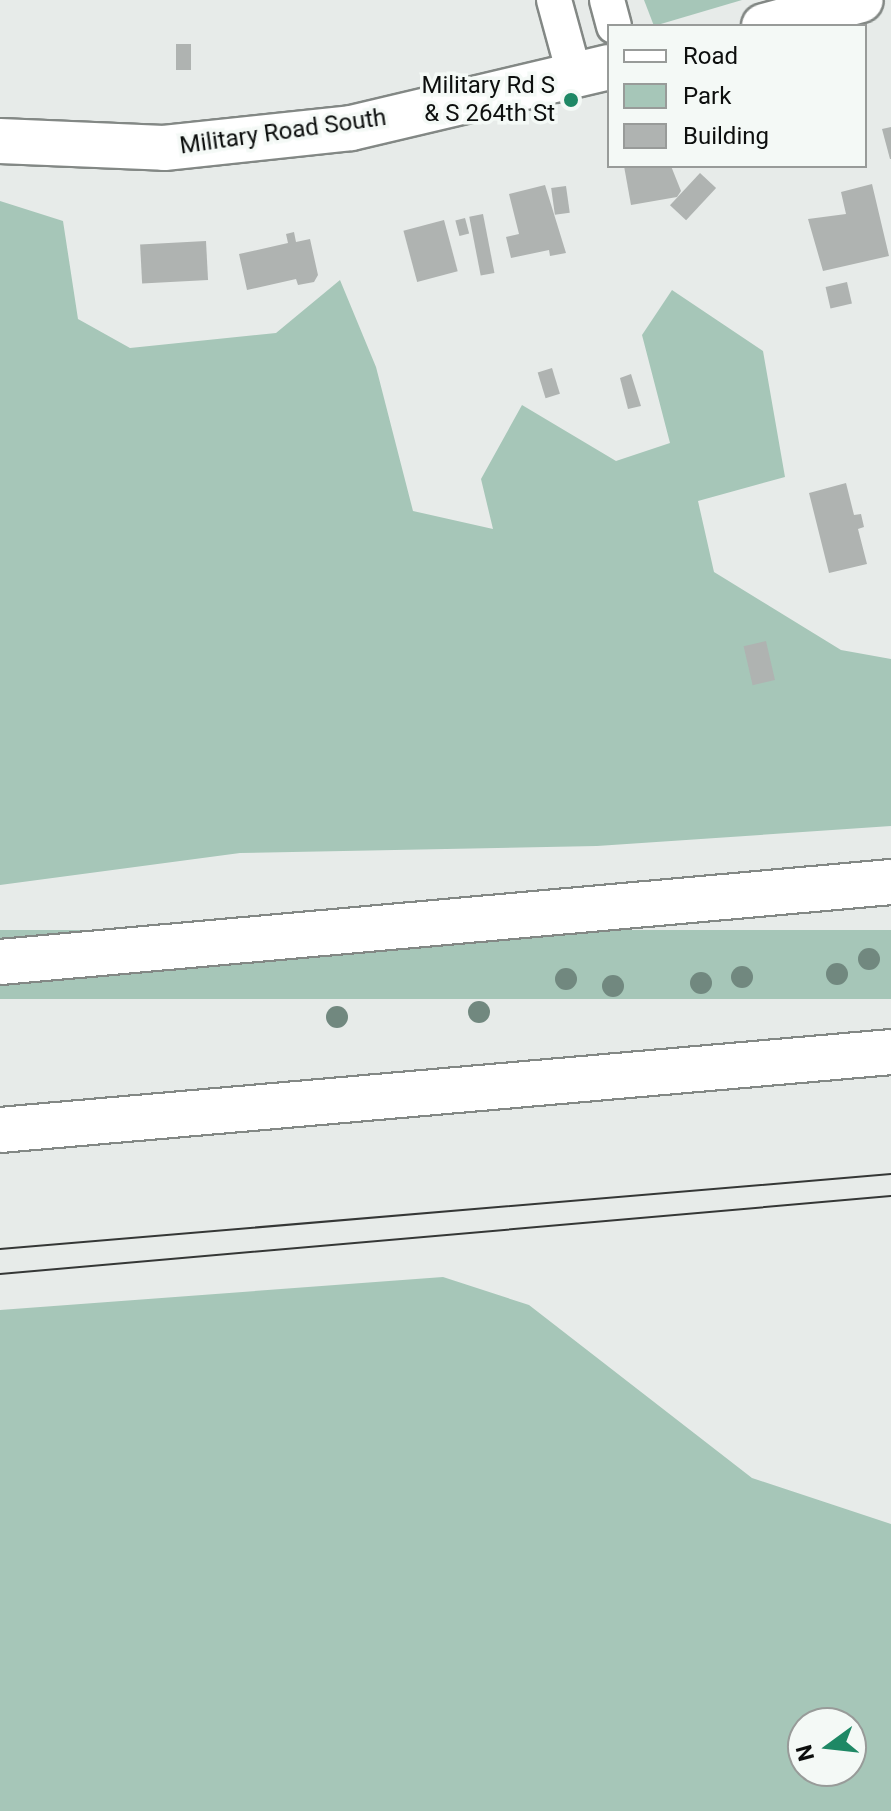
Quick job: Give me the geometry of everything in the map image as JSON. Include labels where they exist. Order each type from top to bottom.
[{"type":"main road","points":[[771,24],[861,0]]},
{"type":"main road","name":"Military Road South","points":[[0,141],[164,148],[351,128],[592,72]]},
{"type":"main road","points":[[0,962],[891,882]]},
{"type":"main road","points":[[0,1130],[891,1052]]},
{"type":"street","points":[[554,0],[592,72]]},
{"type":"street","points":[[607,0],[613,24]]},
{"type":"green space","points":[[644,0],[742,0],[661,24],[653,24]]},
{"type":"green space","points":[[0,201],[63,221],[78,319],[130,348],[276,333],[340,280],[376,367],[413,511],[493,529],[481,479],[522,405],[616,461],[670,443],[642,335],[672,290],[763,351],[785,477],[698,501],[714,572],[841,650],[891,659],[891,826],[597,846],[240,853],[0,885]]},
{"type":"green space","points":[[0,930],[891,930],[891,999],[0,999]]},
{"type":"green space","points":[[443,1277],[529,1305],[752,1478],[891,1524],[891,1811],[0,1811],[0,1310]]},
{"type":"building","points":[[176,44],[191,44],[191,70],[176,70]]},
{"type":"building","points":[[891,127],[891,159],[890,159],[882,129]]},
{"type":"building","points":[[624,168],[672,168],[681,191],[677,197],[631,205]]},
{"type":"building","points":[[700,173],[716,188],[686,220],[670,205]]},
{"type":"building","points":[[872,184],[889,256],[823,271],[808,219],[846,214],[841,192]]},
{"type":"building","points":[[545,185],[566,253],[550,256],[549,250],[511,258],[506,237],[519,234],[509,194]]},
{"type":"building","points":[[566,186],[570,213],[555,215],[551,188]]},
{"type":"building","points":[[483,214],[494,273],[481,276],[469,217]]},
{"type":"building","points":[[465,218],[469,233],[459,236],[455,221]]},
{"type":"building","points":[[444,220],[458,271],[417,282],[403,231]]},
{"type":"building","points":[[294,232],[296,242],[310,239],[318,275],[314,282],[298,285],[296,279],[247,290],[239,254],[288,243],[286,234]]},
{"type":"building","points":[[206,241],[208,280],[142,283],[140,244]]},
{"type":"building","points":[[847,282],[852,303],[831,308],[826,287]]},
{"type":"building","points":[[552,368],[560,394],[546,398],[538,372]]},
{"type":"building","points":[[631,374],[641,406],[628,409],[620,378]]},
{"type":"building","points":[[846,483],[854,515],[861,514],[864,527],[858,529],[867,564],[829,573],[809,493]]},
{"type":"building","points":[[766,641],[775,680],[753,685],[744,646]]},
{"type":"tram line","points":[[0,1249],[891,1174]]},
{"type":"tram line","points":[[0,1274],[891,1196]]},
{"type":"place","name":"Military Rd S & S 264th St","points":[[571,100]]}]
